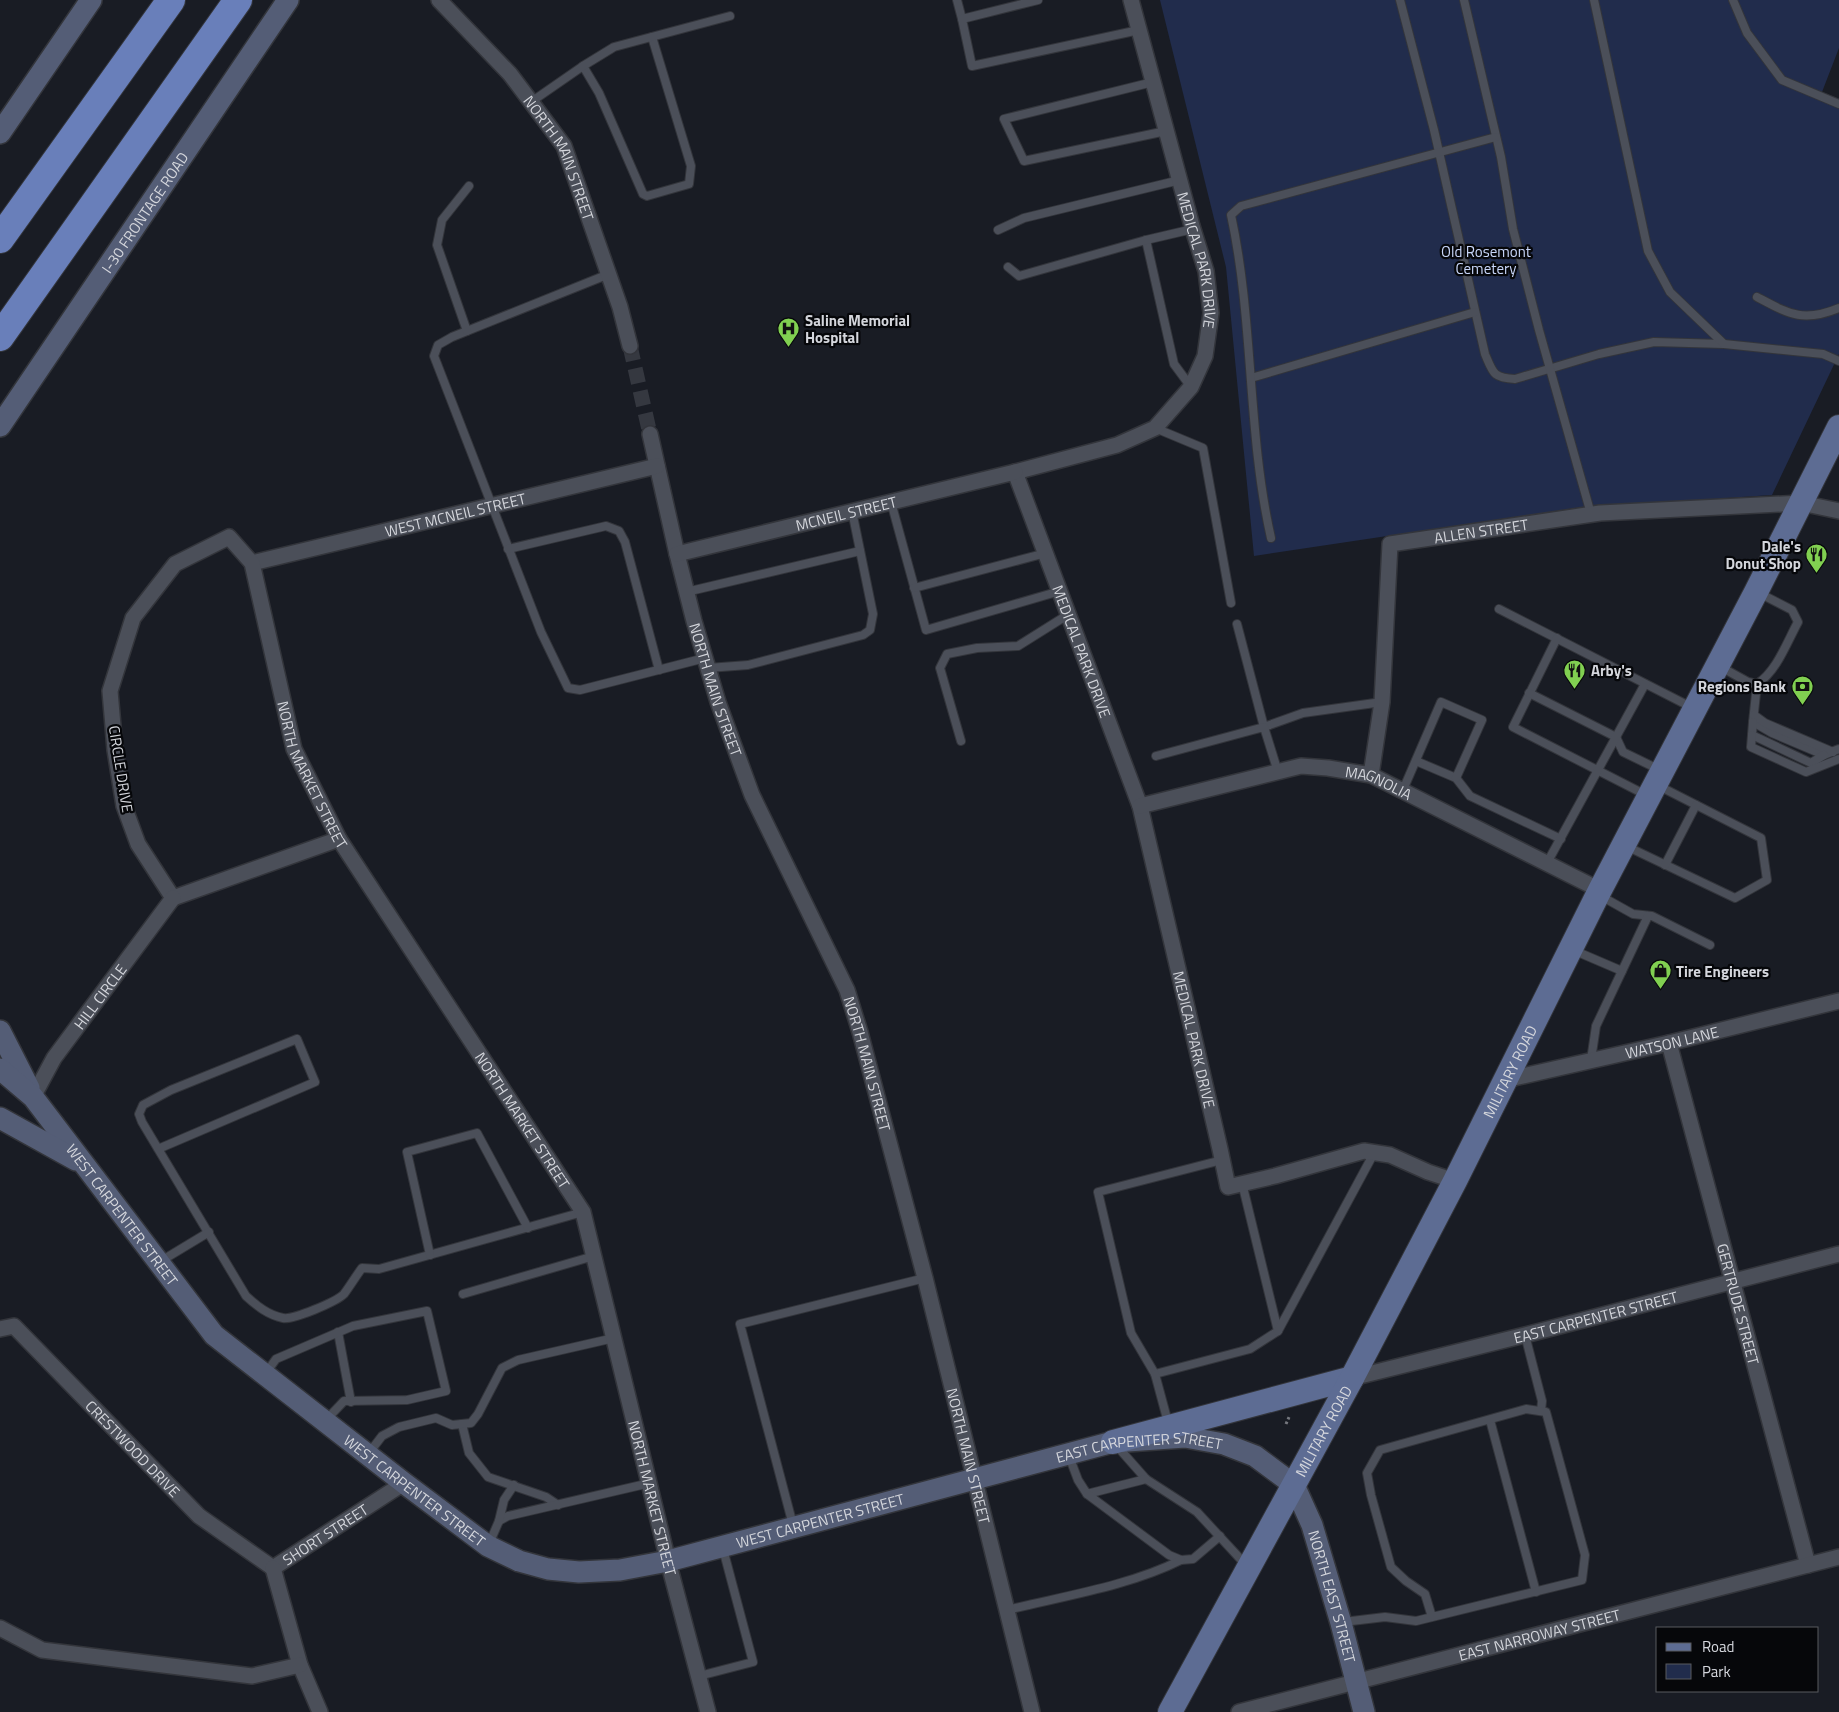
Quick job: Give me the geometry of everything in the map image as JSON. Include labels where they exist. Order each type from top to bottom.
[{"type":"highway","points":[[0,239],[171,0]]},
{"type":"highway","points":[[0,337],[238,0]]},
{"type":"main road","points":[[0,133],[91,0]]},
{"type":"main road","name":"I-30 FRONTAGE ROAD","points":[[0,426],[288,0]]},
{"type":"main road","name":"MILITARY ROAD","points":[[1170,1712],[1352,1378],[1455,1181],[1599,892],[1756,592],[1839,427]]},
{"type":"main road","points":[[0,1031],[33,1097]]},
{"type":"main road","name":"WEST CARPENTER STREET","points":[[0,1069],[33,1097],[214,1335],[488,1546],[519,1561],[540,1567],[578,1572],[620,1570],[668,1561],[975,1478]]},
{"type":"main road","points":[[0,1118],[83,1164]]},
{"type":"main road","points":[[1113,1442],[1352,1378]]},
{"type":"main road","name":"EAST CARPENTER STREET","points":[[975,1478],[1113,1442],[1185,1436],[1224,1444],[1255,1456],[1294,1485]]},
{"type":"main road","name":"NORTH EAST STREET","points":[[1294,1485],[1312,1525],[1341,1623],[1364,1712]]},
{"type":"street","name":"NORTH MAIN STREET","points":[[439,0],[510,74],[564,146],[620,307],[630,346]]},
{"type":"street","name":"MEDICAL PARK DRIVE","points":[[1130,0],[1206,271],[1211,313],[1205,356],[1191,387],[1155,428],[1118,445],[1015,472],[1140,806],[1228,1187],[1242,1183]]},
{"type":"street","name":"NORTH MAIN STREET","points":[[650,434],[676,554],[718,702],[752,795],[847,990],[860,1032],[925,1278],[1032,1712]]},
{"type":"street","name":"WEST MCNEIL STREET","points":[[252,563],[657,466]]},
{"type":"street","name":"MCNEIL STREET","points":[[676,554],[1015,472]]},
{"type":"street","name":"ALLEN STREET","points":[[1371,775],[1382,702],[1390,544],[1591,514],[1801,503],[1839,511]]},
{"type":"street","name":"CIRCLE DRIVE","points":[[173,898],[138,844],[124,806],[115,750],[110,691],[133,618],[175,564],[229,537],[252,563]]},
{"type":"street","name":"NORTH MARKET STREET","points":[[252,563],[294,749],[339,839],[583,1212],[668,1561],[708,1712]]},
{"type":"street","name":"MAGNOLIA","points":[[1140,806],[1301,766],[1371,775],[1547,863],[1599,892]]},
{"type":"street","points":[[173,898],[339,839]]},
{"type":"street","name":"HILL CIRCLE","points":[[33,1097],[54,1058],[173,898]]},
{"type":"street","name":"WATSON LANE","points":[[1505,1080],[1669,1043],[1839,1001]]},
{"type":"street","name":"GERTRUDE STREET","points":[[1669,1043],[1808,1565]]},
{"type":"street","points":[[1242,1183],[1275,1176],[1364,1151],[1390,1155],[1428,1172],[1455,1181]]},
{"type":"street","name":"EAST CARPENTER STREET","points":[[1352,1378],[1525,1336],[1839,1254]]},
{"type":"street","name":"CRESTWOOD DRIVE","points":[[0,1329],[14,1326],[199,1516],[273,1568]]},
{"type":"street","name":"SHORT STREET","points":[[320,1712],[300,1665],[273,1568],[404,1483]]},
{"type":"street","name":"EAST NARROWAY STREET","points":[[1239,1712],[1839,1557]]},
{"type":"street","points":[[0,1628],[42,1650],[252,1676],[300,1665]]},
{"type":"lane","points":[[957,0],[972,66],[1139,30]]},
{"type":"lane","points":[[962,19],[1038,0]]},
{"type":"lane","points":[[1400,0],[1439,152],[1485,354],[1492,370],[1501,378],[1515,379],[1599,354],[1654,342],[1724,344],[1824,354],[1839,361]]},
{"type":"lane","points":[[1464,0],[1496,137],[1514,229],[1550,368],[1591,514]]},
{"type":"lane","points":[[1594,0],[1648,251],[1670,292],[1724,344]]},
{"type":"lane","points":[[1733,0],[1747,33],[1782,80],[1839,104]]},
{"type":"lane","points":[[531,102],[614,47],[730,16]]},
{"type":"lane","points":[[583,66],[599,93],[643,194],[647,196],[689,184],[691,166],[652,37]]},
{"type":"lane","points":[[1153,82],[1004,119],[1024,162],[1166,131]]},
{"type":"lane","points":[[1271,538],[1265,510],[1250,378],[1241,264],[1232,215],[1241,206],[1496,137]]},
{"type":"lane","points":[[998,230],[1024,218],[1180,180]]},
{"type":"lane","points":[[467,331],[437,245],[442,220],[469,186]]},
{"type":"lane","points":[[1008,267],[1019,276],[1146,240],[1193,229]]},
{"type":"lane","points":[[1146,240],[1174,364],[1191,387]]},
{"type":"lane","points":[[609,274],[452,337],[438,346],[434,356],[541,632],[568,688],[580,690],[659,670],[706,663],[748,665],[863,635],[870,630],[873,614],[852,511]]},
{"type":"lane","points":[[1757,296],[1789,314],[1819,315],[1839,308]]},
{"type":"lane","points":[[1250,378],[1475,312]]},
{"type":"lane","points":[[1155,428],[1203,448],[1231,603]]},
{"type":"lane","points":[[891,502],[926,630],[1060,591]]},
{"type":"lane","points":[[508,549],[606,526],[619,531],[625,542],[659,670]]},
{"type":"lane","points":[[686,592],[860,551]]},
{"type":"lane","points":[[914,588],[1046,553]]},
{"type":"lane","points":[[1718,665],[1748,682],[1757,684],[1762,681],[1773,667],[1798,622],[1792,610],[1756,592]]},
{"type":"lane","points":[[1499,609],[1695,708]]},
{"type":"lane","points":[[961,741],[940,668],[947,654],[977,648],[1018,646],[1069,614]]},
{"type":"lane","points":[[1237,624],[1278,772]]},
{"type":"lane","points":[[1557,638],[1513,727],[1598,770],[1655,784],[1761,838],[1767,880],[1735,898],[1623,845]]},
{"type":"lane","points":[[1547,863],[1645,684]]},
{"type":"lane","points":[[1757,684],[1751,747],[1806,772],[1839,759]]},
{"type":"lane","points":[[1529,693],[1616,737],[1622,752],[1655,784]]},
{"type":"lane","points":[[1156,756],[1264,727],[1303,713],[1382,702]]},
{"type":"lane","points":[[1403,790],[1442,702],[1482,720],[1456,778]]},
{"type":"lane","points":[[1753,718],[1836,750]]},
{"type":"lane","points":[[1753,718],[1772,733],[1824,755]]},
{"type":"lane","points":[[1752,735],[1811,763],[1836,750]]},
{"type":"lane","points":[[1416,761],[1456,778],[1470,796],[1561,839]]},
{"type":"lane","points":[[1665,865],[1696,805]]},
{"type":"lane","points":[[1599,892],[1633,914],[1648,916],[1710,945]]},
{"type":"lane","points":[[1591,1060],[1596,1026],[1648,916]]},
{"type":"lane","points":[[1570,949],[1622,971]]},
{"type":"lane","points":[[158,1148],[315,1082],[297,1039],[171,1090],[143,1105],[139,1114],[142,1122],[246,1296],[273,1316],[286,1319],[318,1309],[343,1295],[362,1268],[379,1269],[583,1212]]},
{"type":"lane","points":[[430,1255],[407,1152],[477,1133],[528,1228]]},
{"type":"lane","points":[[1155,1374],[1250,1350],[1278,1331],[1374,1153]]},
{"type":"lane","points":[[1169,1427],[1155,1374],[1131,1333],[1098,1192],[1222,1160]]},
{"type":"lane","points":[[1242,1183],[1278,1331]]},
{"type":"lane","points":[[159,1262],[209,1232]]},
{"type":"lane","points":[[463,1294],[594,1256]]},
{"type":"lane","points":[[794,1527],[740,1324],[925,1278]]},
{"type":"lane","points":[[265,1375],[276,1360],[353,1326],[427,1311],[446,1391],[407,1400],[344,1401],[325,1422]]},
{"type":"lane","points":[[338,1332],[351,1402]]},
{"type":"lane","points":[[1525,1336],[1542,1401],[1541,1411]]},
{"type":"lane","points":[[368,1455],[382,1436],[399,1428],[436,1418],[452,1425],[470,1423],[478,1414],[502,1368],[518,1360],[614,1338]]},
{"type":"lane","points":[[1341,1623],[1385,1617],[1416,1621],[1582,1580],[1585,1555],[1546,1412],[1526,1410],[1380,1450],[1367,1473],[1371,1495],[1391,1567],[1406,1581],[1425,1594],[1432,1617]]},
{"type":"lane","points":[[1490,1420],[1536,1592]]},
{"type":"lane","points":[[462,1424],[469,1453],[488,1477],[546,1497],[558,1505]]},
{"type":"lane","points":[[1113,1442],[1146,1479],[1197,1512],[1248,1568]]},
{"type":"lane","points":[[1068,1454],[1078,1480],[1087,1494],[1169,1555],[1181,1560]]},
{"type":"lane","points":[[1087,1494],[1146,1479]]},
{"type":"lane","points":[[499,1522],[508,1516],[650,1483]]},
{"type":"lane","points":[[488,1546],[499,1522],[504,1500],[514,1485]]},
{"type":"lane","points":[[1007,1610],[1160,1571],[1181,1560],[1193,1558],[1220,1536]]},
{"type":"lane","points":[[698,1676],[753,1662],[723,1546]]},
{"type":"green space","name":"Old Rosemont Cemetery","points":[[1160,0],[1839,0],[1839,48],[1822,92],[1839,99],[1839,354],[1772,495],[1575,508],[1254,556],[1226,267]]},
{"type":"tunnel","points":[[630,346],[650,434]]},
{"type":"place","name":"Saline Memorial Hospital","points":[[789,348]]},
{"type":"place","name":"Dale's Donut Shop","points":[[1817,574]]},
{"type":"place","name":"Arby's","points":[[1575,689]]},
{"type":"place","name":"Regions Bank","points":[[1802,705]]},
{"type":"place","name":"Tire Engineers","points":[[1660,990]]}]
